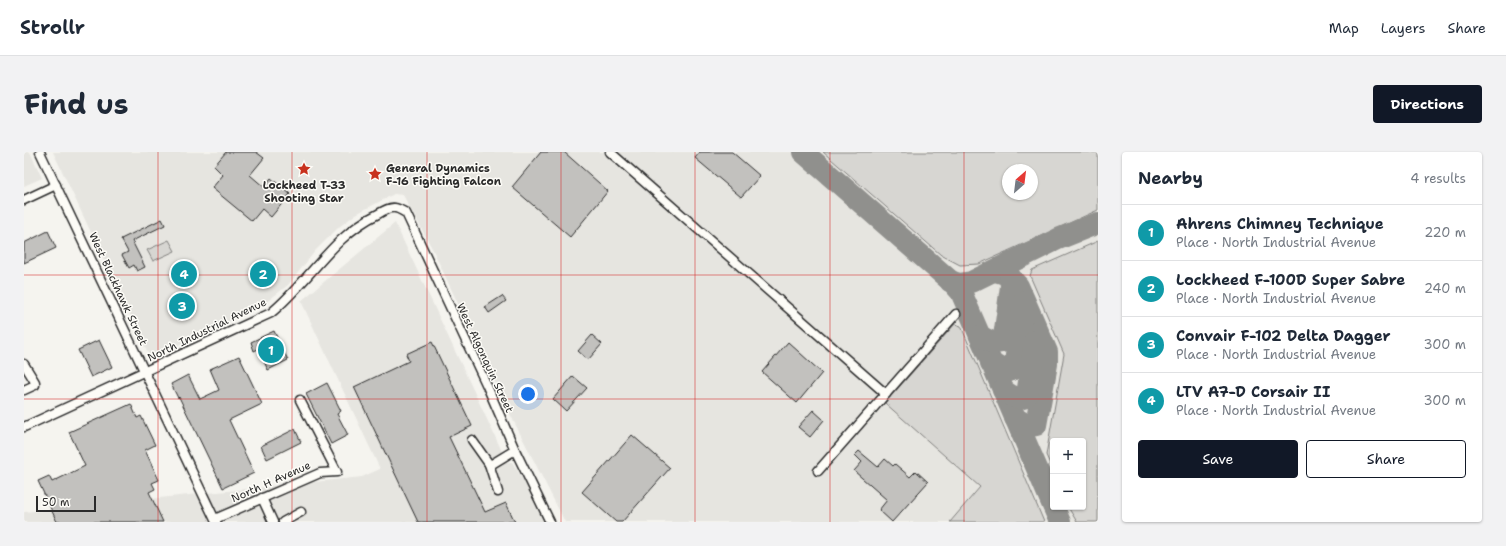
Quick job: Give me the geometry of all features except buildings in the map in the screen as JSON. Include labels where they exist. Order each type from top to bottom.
[{"type":"street","name":"West Blackhawk Street","points":[[40,152],[215,521]]},
{"type":"street","points":[[610,152],[886,394]]},
{"type":"street","points":[[24,200],[56,185]]},
{"type":"street","name":"North Industrial Avenue","points":[[24,427],[271,313],[283,302],[329,250],[358,225],[389,208],[396,208]]},
{"type":"street","name":"West Algonquin Street","points":[[396,208],[406,213],[487,386],[514,450],[550,522]]},
{"type":"street","points":[[818,471],[956,314]]},
{"type":"street","points":[[24,364],[35,382],[34,385],[24,390]]},
{"type":"street","name":"North H Avenue","points":[[215,521],[262,498],[320,473],[337,472],[300,400]]},
{"type":"street","points":[[472,440],[488,464],[498,492]]},
{"type":"street","points":[[488,464],[492,464],[514,450]]},
{"type":"street","points":[[262,498],[273,522]]},
{"type":"street","points":[[283,522],[302,512]]},
{"type":"shaded area","points":[[24,152],[30,152],[42,178],[24,186]]},
{"type":"shaded area","points":[[53,152],[1098,152],[1098,522],[565,522],[503,400],[433,250],[403,195],[394,194],[356,214],[339,227],[316,250],[288,285],[260,307],[152,357],[148,353]]},
{"type":"shaded area","points":[[823,152],[1098,152],[1098,210],[979,264],[960,265],[941,255]]},
{"type":"shaded area","points":[[395,223],[507,462],[512,462],[550,522],[24,522],[24,512],[362,477],[380,469],[301,301]]},
{"type":"shaded area","points":[[169,240],[175,251],[153,261],[147,250]]},
{"type":"shaded area","points":[[1098,241],[1098,522],[1077,522],[1070,510],[1086,510],[1086,438],[1050,438],[1050,464],[1046,455],[1064,354],[1030,276],[1032,270]]},
{"type":"shaded area","points":[[955,324],[961,326],[1044,522],[950,522],[980,487],[885,403]]},
{"type":"taxiway","points":[[803,152],[954,284],[961,292],[1060,522]]},
{"type":"taxiway","points":[[950,281],[959,284],[971,282],[1058,239],[1098,223]]},
{"type":"taxiway","points":[[996,271],[1008,275],[1018,286],[1047,352],[1047,364],[1036,425],[1029,426],[1015,418]]},
{"type":"taxiway","points":[[980,336],[994,343],[1001,342],[1004,337],[1011,286],[1010,277]]},
{"type":"taxiway","points":[[991,363],[1007,372],[1014,369],[1024,301]]},
{"type":"taxiway","points":[[1003,390],[1018,398],[1027,395],[1035,341]]},
{"type":"place","name":"Lockheed T-33 Shooting Star","points":[[304,169]]},
{"type":"place","name":"General Dynamics F-16 Fighting Falcon","points":[[375,174]]},
{"type":"place","name":"LTV A7-D Corsair II","points":[[184,274]]},
{"type":"place","name":"Lockheed F-100D Super Sabre","points":[[263,274]]},
{"type":"place","name":"Convair F-102 Delta Dagger","points":[[182,306]]},
{"type":"place","name":"Ahrens Chimney Technique","points":[[271,350]]}]
